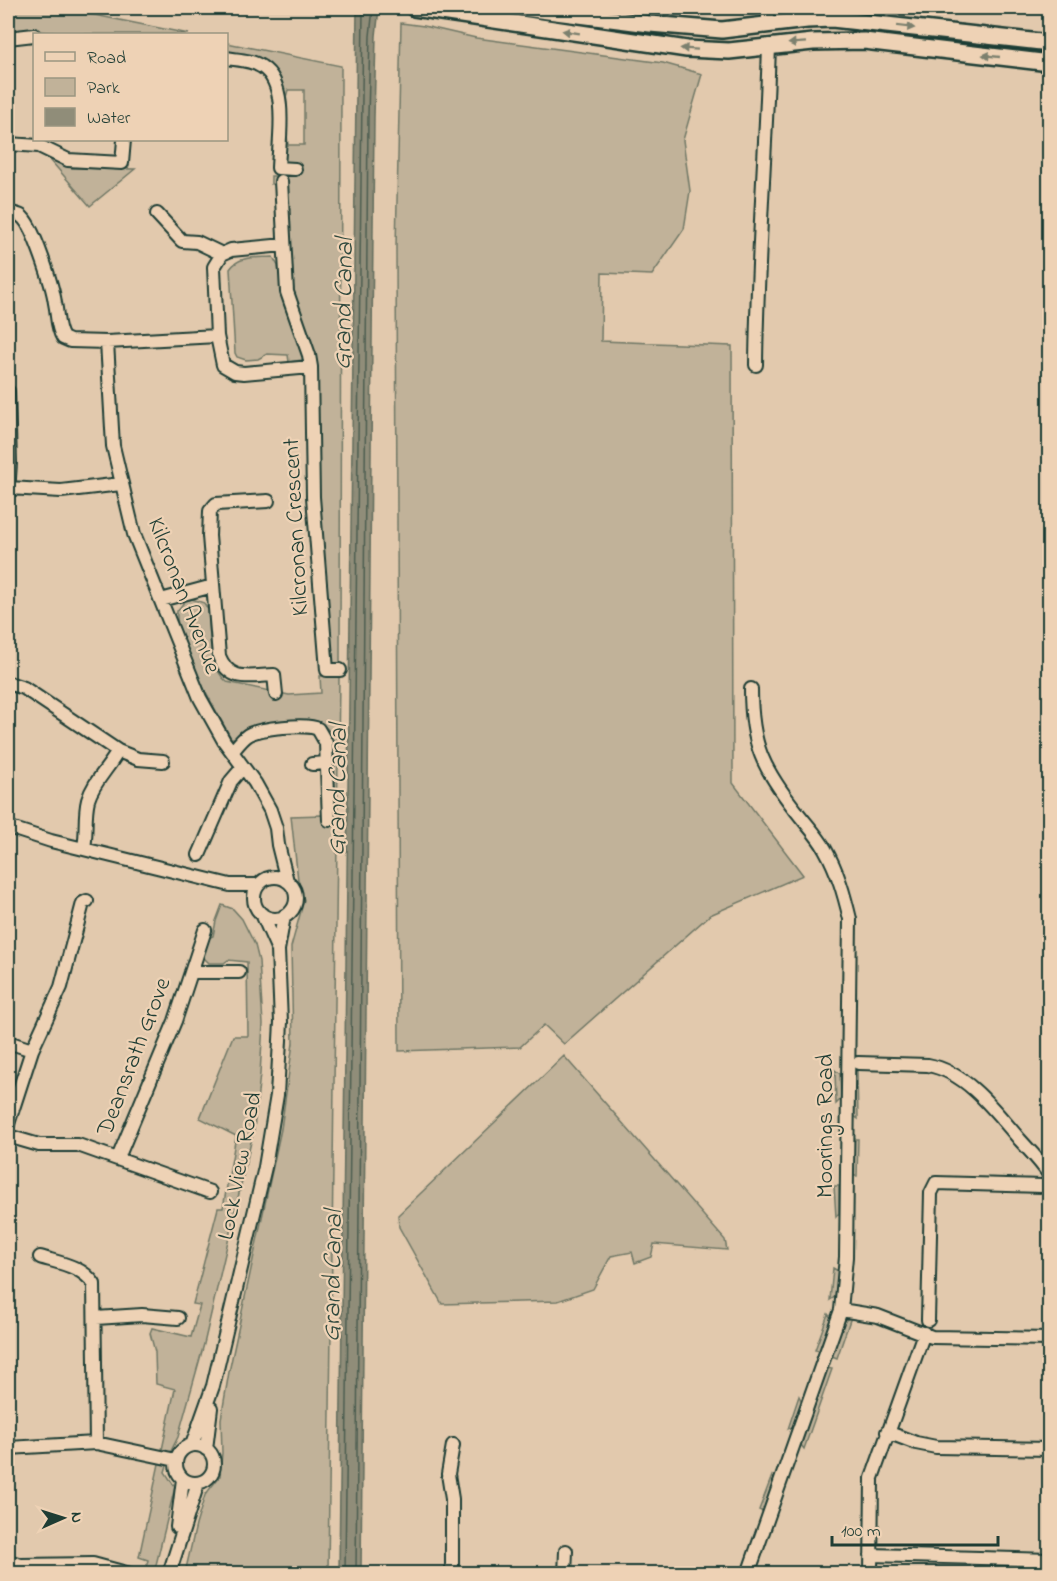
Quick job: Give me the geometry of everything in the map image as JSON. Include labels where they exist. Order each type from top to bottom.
[{"type":"main road","points":[[420,8],[680,48],[729,51],[770,45],[864,41],[1050,63]]},
{"type":"main road","points":[[524,8],[651,24],[722,30],[807,20],[853,20],[1050,42]]},
{"type":"street","points":[[768,8],[768,24]]},
{"type":"street","points":[[8,39],[33,35]]},
{"type":"street","points":[[756,366],[758,249],[767,129],[770,45]]},
{"type":"street","points":[[228,58],[248,61],[263,67],[275,80],[280,104],[278,168],[295,169]]},
{"type":"street","points":[[8,144],[39,146],[68,160],[122,163],[124,141]]},
{"type":"street","name":"Kilcronan Crescent","points":[[281,181],[287,292],[311,367],[313,497],[327,670],[340,670]]},
{"type":"street","points":[[8,212],[21,217],[30,228],[53,292],[56,320],[63,338],[70,341],[107,342],[217,336]]},
{"type":"street","points":[[157,214],[182,241],[197,242],[222,254]]},
{"type":"street","points":[[284,245],[231,250],[222,254],[214,267],[217,336],[223,365],[235,372],[244,373],[311,367]]},
{"type":"street","name":"Kilcronan Avenue","points":[[107,342],[113,446],[134,534],[200,698],[270,810],[287,881]]},
{"type":"street","points":[[8,391],[8,490],[61,491],[121,484]]},
{"type":"street","points":[[268,501],[216,504],[210,512],[209,536],[219,656],[224,666],[232,674],[240,677],[274,675],[276,694]]},
{"type":"street","points":[[160,600],[213,586]]},
{"type":"street","points":[[8,683],[24,688],[118,751],[138,759],[163,761]]},
{"type":"street","name":"Moorings Road","points":[[748,1574],[841,1310],[846,1257],[850,919],[842,882],[825,848],[789,802],[762,760],[753,734],[751,689]]},
{"type":"street","points":[[232,752],[251,733],[313,726],[325,738],[329,820]]},
{"type":"street","points":[[84,848],[87,802],[94,786],[118,751]]},
{"type":"street","points":[[312,764],[327,763]]},
{"type":"street","points":[[199,855],[231,781],[243,767]]},
{"type":"street","points":[[8,827],[230,885],[258,885],[272,877],[287,881],[292,886],[296,900],[290,912],[284,916],[272,918],[262,914],[254,900],[230,885]]},
{"type":"street","name":"Kilcronan Avenue","points":[[272,877],[278,845]]},
{"type":"street","points":[[254,900],[258,885]]},
{"type":"street","points":[[8,1124],[33,1050],[61,987],[83,903],[87,901]]},
{"type":"street","name":"Lock View Road","points":[[262,914],[278,950]]},
{"type":"street","name":"Lock View Road","points":[[170,1574],[183,1479],[177,1471],[176,1460],[182,1450],[192,1445],[213,1386],[265,1167],[277,1095],[281,1022],[278,950],[284,916]]},
{"type":"street","name":"Deansrath Grove","points":[[118,1158],[175,1021],[205,930]]},
{"type":"street","name":"Deansrath Grove","points":[[191,972],[239,972]]},
{"type":"street","points":[[8,1042],[33,1050]]},
{"type":"street","points":[[858,1063],[928,1065],[939,1067],[955,1076],[992,1108],[1050,1176]]},
{"type":"street","points":[[8,1136],[39,1145],[78,1145],[210,1192]]},
{"type":"street","points":[[928,1320],[931,1193],[936,1183],[1042,1186],[1050,1184]]},
{"type":"street","points":[[40,1257],[78,1269],[87,1274],[94,1284],[96,1443]]},
{"type":"street","points":[[841,1310],[878,1316],[924,1334],[941,1338],[1050,1339]]},
{"type":"street","points":[[96,1318],[142,1315],[178,1318]]},
{"type":"street","points":[[871,1574],[872,1478],[887,1431],[924,1334]]},
{"type":"street","name":"Lock View Road","points":[[174,1555],[198,1483],[204,1481],[212,1472],[213,1459],[206,1449],[213,1386]]},
{"type":"street","points":[[887,1431],[916,1443],[936,1447],[1050,1449]]},
{"type":"street","points":[[8,1448],[96,1443],[176,1460]]},
{"type":"street","points":[[192,1445],[206,1449]]},
{"type":"street","points":[[452,1574],[452,1499],[448,1474],[453,1445]]},
{"type":"street","points":[[183,1479],[198,1483]]},
{"type":"street","points":[[565,1574],[566,1551]]},
{"type":"street","points":[[871,1555],[1050,1560],[1049,1574]]},
{"type":"street","points":[[8,1562],[21,1565],[93,1564],[130,1574]]},
{"type":"green space","points":[[25,8],[70,10],[184,33],[37,31],[8,35],[8,14],[12,10]]},
{"type":"green space","points":[[401,23],[476,38],[663,63],[702,74],[683,140],[690,191],[684,229],[652,275],[602,273],[601,341],[732,346],[733,783],[803,875],[710,915],[564,1044],[544,1025],[520,1047],[399,1051],[396,247]]},
{"type":"green space","points":[[228,43],[341,66],[340,665],[329,662],[316,498],[318,373],[294,294],[285,184],[271,184],[271,176],[294,176],[294,165],[287,163],[283,158],[284,135],[287,135],[288,145],[304,145],[304,90],[288,90],[286,97],[278,75],[272,68],[258,59],[228,53]]},
{"type":"green space","points":[[45,154],[72,168],[135,169],[90,206]]},
{"type":"green space","points":[[273,257],[278,266],[284,305],[304,356],[302,360],[289,362],[288,355],[267,354],[258,359],[246,360],[237,357],[235,353],[230,269],[243,259]]},
{"type":"green space","points":[[192,599],[204,603],[208,610],[213,658],[216,667],[227,682],[289,695],[321,693],[320,676],[339,676],[328,1573],[185,1573],[205,1495],[220,1476],[221,1419],[229,1372],[281,1129],[293,1043],[291,947],[304,900],[298,880],[291,816],[322,815],[327,824],[336,820],[333,741],[322,724],[306,721],[261,725],[247,728],[236,738],[231,738],[197,675],[182,639],[177,611],[185,601]]},
{"type":"green space","points":[[222,905],[233,909],[242,919],[255,945],[259,961],[263,1024],[254,1129],[204,1344],[178,1437],[165,1472],[175,1487],[154,1573],[145,1573],[148,1560],[139,1557],[175,1389],[156,1384],[155,1352],[150,1333],[152,1328],[191,1337],[200,1305],[193,1304],[218,1208],[223,1208],[236,1136],[200,1118],[233,1036],[248,1036],[247,962],[228,960],[224,963],[209,963],[203,957],[206,939],[213,936]]},
{"type":"green space","points":[[564,1056],[725,1240],[727,1250],[654,1244],[651,1257],[635,1263],[632,1252],[611,1256],[593,1289],[558,1301],[442,1304],[399,1227],[398,1215]]},
{"type":"green space","points":[[835,1070],[840,1074],[841,1099],[836,1104]]},
{"type":"green space","points":[[857,1070],[858,1119],[853,1115],[853,1073]]},
{"type":"green space","points":[[858,1139],[857,1176],[852,1176],[852,1142]]},
{"type":"green space","points":[[834,1186],[839,1186],[839,1213],[836,1217]]},
{"type":"green space","points":[[833,1268],[838,1271],[836,1296],[830,1300]]},
{"type":"green space","points":[[828,1314],[831,1318],[820,1351],[815,1350]]},
{"type":"green space","points":[[851,1317],[837,1358],[832,1356],[844,1321]]},
{"type":"green space","points":[[827,1368],[832,1369],[804,1449],[801,1445]]},
{"type":"green space","points":[[799,1396],[802,1402],[794,1426],[788,1429]]},
{"type":"green space","points":[[772,1476],[775,1481],[764,1512],[759,1510]]},
{"type":"green space","points":[[91,1567],[110,1574],[8,1574],[8,1569]]},
{"type":"water","points":[[357,8],[379,8],[374,117],[361,1573],[339,1574]]},
{"type":"water label","name":"Grand Canal","points":[[345,304]]},
{"type":"water label","name":"Grand Canal","points":[[339,790]]},
{"type":"water label","name":"Grand Canal","points":[[334,1276]]}]
